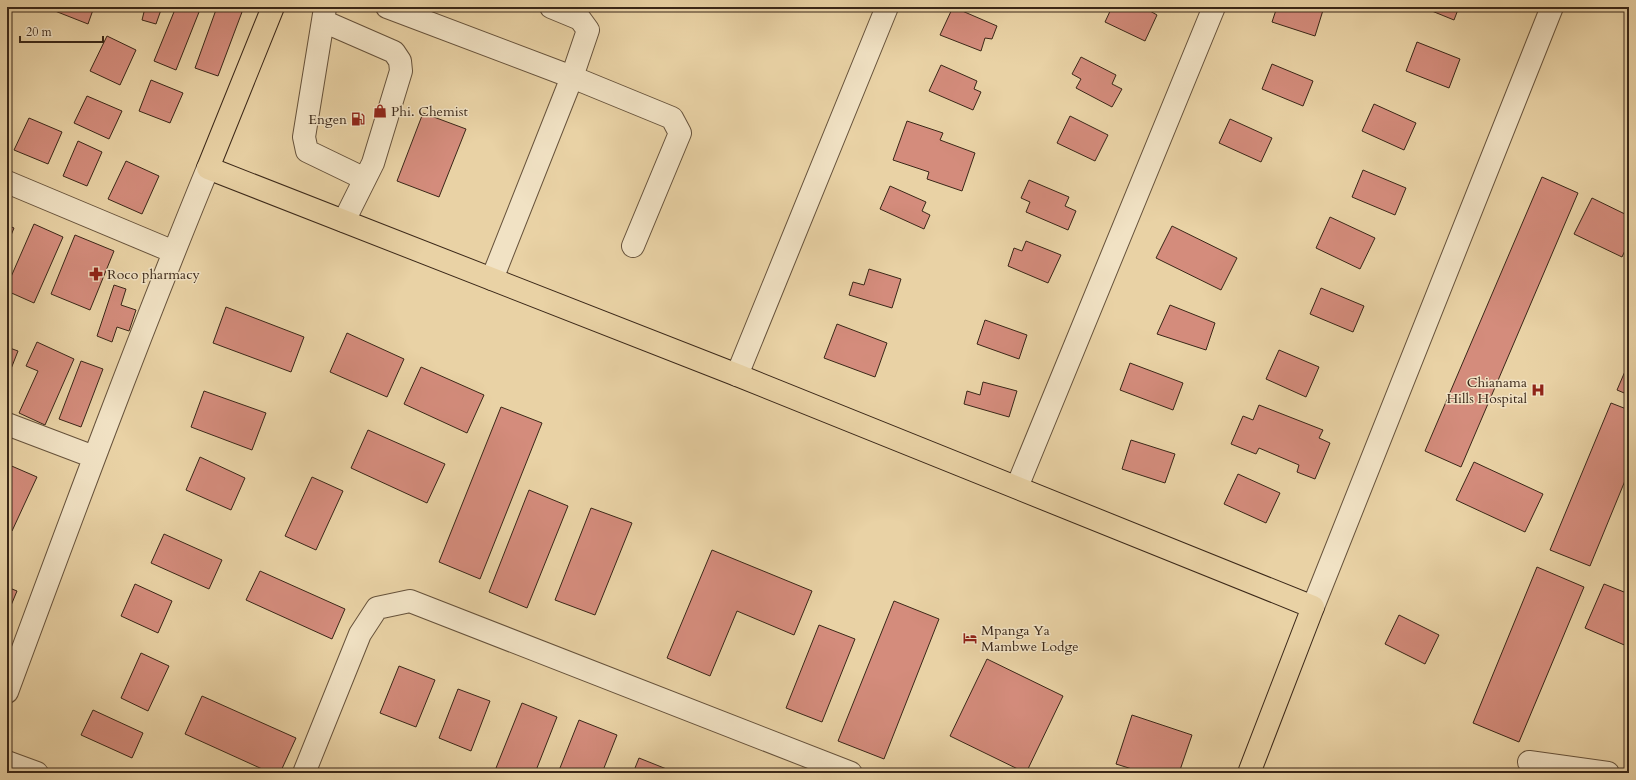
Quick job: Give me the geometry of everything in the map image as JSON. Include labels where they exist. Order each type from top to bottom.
[{"type":"main road","points":[[273,7],[208,168],[737,375],[1313,607],[1249,773]]},
{"type":"street","points":[[387,7],[572,77],[672,118],[680,133],[633,246]]},
{"type":"street","points":[[492,279],[572,77],[588,30],[580,20],[551,7]]},
{"type":"street","points":[[737,375],[887,7]]},
{"type":"street","points":[[1017,488],[1214,7]]},
{"type":"street","points":[[1313,607],[1552,7]]},
{"type":"street","points":[[344,221],[365,179],[373,163],[391,108],[401,71],[400,61],[394,52],[324,14],[304,138],[307,151],[365,179]]},
{"type":"street","points":[[7,692],[94,457],[208,168]]},
{"type":"street","points":[[7,182],[174,252]]},
{"type":"street","points":[[7,424],[94,457]]},
{"type":"street","points":[[304,773],[360,634],[377,608],[410,601],[851,773]]},
{"type":"street","points":[[7,762],[37,773]]},
{"type":"street","points":[[1529,762],[1608,773]]},
{"type":"building","points":[[56,7],[94,7],[88,24],[55,11]]},
{"type":"building","points":[[143,7],[162,7],[156,24],[142,20],[145,8]]},
{"type":"building","points":[[176,7],[201,7],[176,70],[154,61]]},
{"type":"building","points":[[217,7],[228,7],[242,12],[218,76],[195,68]]},
{"type":"building","points":[[953,7],[997,26],[992,39],[985,38],[981,51],[940,35]]},
{"type":"building","points":[[1112,7],[1143,7],[1157,15],[1145,41],[1105,22]]},
{"type":"building","points":[[1277,7],[1324,7],[1315,36],[1272,22]]},
{"type":"building","points":[[1422,7],[1459,7],[1454,20]]},
{"type":"building","points":[[107,36],[136,50],[120,85],[90,71]]},
{"type":"building","points":[[1417,42],[1460,59],[1449,88],[1406,71]]},
{"type":"building","points":[[1081,57],[1116,75],[1112,84],[1122,89],[1112,107],[1076,88],[1081,79],[1072,74]]},
{"type":"building","points":[[1272,64],[1313,81],[1303,106],[1262,89]]},
{"type":"building","points":[[941,65],[977,81],[974,89],[981,92],[973,110],[929,91]]},
{"type":"building","points":[[151,80],[183,93],[170,123],[139,111]]},
{"type":"building","points":[[87,96],[122,111],[109,139],[74,123]]},
{"type":"building","points":[[1374,104],[1416,123],[1404,150],[1362,131]]},
{"type":"building","points":[[423,113],[466,129],[439,197],[397,181]]},
{"type":"building","points":[[1070,116],[1108,135],[1095,161],[1057,143]]},
{"type":"building","points":[[29,118],[62,132],[48,164],[14,150]]},
{"type":"building","points":[[1230,119],[1272,138],[1261,162],[1219,143]]},
{"type":"building","points":[[907,121],[943,133],[940,140],[975,153],[962,191],[927,179],[929,172],[893,160]]},
{"type":"building","points":[[78,141],[102,152],[87,186],[63,176]]},
{"type":"building","points":[[126,161],[159,176],[142,214],[108,199]]},
{"type":"building","points":[[1363,170],[1406,188],[1395,215],[1352,197]]},
{"type":"building","points":[[1542,177],[1578,193],[1461,467],[1425,451]]},
{"type":"building","points":[[1029,180],[1069,197],[1065,206],[1076,211],[1068,230],[1026,212],[1030,202],[1021,198]]},
{"type":"building","points":[[890,186],[926,202],[922,211],[930,215],[924,229],[880,209]]},
{"type":"building","points":[[1592,198],[1629,216],[1629,242],[1622,257],[1574,234]]},
{"type":"building","points":[[1330,217],[1375,238],[1360,269],[1316,248]]},
{"type":"building","points":[[34,224],[63,237],[34,303],[7,291],[7,286]]},
{"type":"building","points":[[7,225],[14,228],[7,245]]},
{"type":"building","points":[[1172,226],[1237,258],[1221,290],[1156,258]]},
{"type":"building","points":[[75,235],[114,251],[90,310],[51,294]]},
{"type":"building","points":[[1026,241],[1061,255],[1048,283],[1008,266],[1014,248],[1022,251]]},
{"type":"building","points":[[869,269],[901,279],[892,308],[849,295],[853,282],[864,285]]},
{"type":"building","points":[[114,285],[126,289],[121,305],[136,310],[129,331],[117,327],[112,342],[97,336]]},
{"type":"building","points":[[1321,288],[1364,306],[1353,332],[1310,314]]},
{"type":"building","points":[[1170,305],[1215,323],[1206,350],[1157,334]]},
{"type":"building","points":[[226,307],[304,337],[291,372],[213,343]]},
{"type":"building","points":[[985,320],[1027,335],[1019,359],[977,344]]},
{"type":"building","points":[[837,324],[887,343],[875,377],[824,358]]},
{"type":"building","points":[[347,333],[404,359],[387,397],[330,372]]},
{"type":"building","points":[[37,342],[74,359],[45,425],[19,413],[38,371],[26,366]]},
{"type":"building","points":[[7,347],[18,351],[7,379]]},
{"type":"building","points":[[1279,350],[1319,367],[1306,397],[1266,379]]},
{"type":"building","points":[[81,361],[103,369],[81,427],[59,419]]},
{"type":"building","points":[[1629,362],[1629,395],[1617,390]]},
{"type":"building","points":[[1130,363],[1183,383],[1173,410],[1120,390]]},
{"type":"building","points":[[421,367],[484,395],[467,433],[404,404]]},
{"type":"building","points":[[983,382],[1017,391],[1009,417],[964,404],[967,391],[980,395]]},
{"type":"building","points":[[204,391],[266,413],[252,450],[191,427]]},
{"type":"building","points":[[1611,403],[1629,410],[1629,471],[1590,566],[1550,550]]},
{"type":"building","points":[[1259,405],[1323,430],[1319,438],[1330,443],[1315,479],[1297,472],[1299,465],[1259,448],[1256,454],[1231,444],[1243,416],[1253,420]]},
{"type":"building","points":[[501,407],[542,423],[480,579],[439,562]]},
{"type":"building","points":[[368,430],[445,464],[427,503],[351,468]]},
{"type":"building","points":[[1131,440],[1175,454],[1165,483],[1122,469]]},
{"type":"building","points":[[200,457],[245,478],[231,510],[186,490]]},
{"type":"building","points":[[1474,462],[1543,494],[1525,532],[1456,500]]},
{"type":"building","points":[[7,464],[37,477],[12,531],[7,528]]},
{"type":"building","points":[[1238,474],[1280,493],[1266,523],[1224,504]]},
{"type":"building","points":[[312,477],[343,491],[316,550],[285,536]]},
{"type":"building","points":[[529,490],[568,506],[527,608],[489,592]]},
{"type":"building","points":[[591,508],[632,523],[595,615],[555,600]]},
{"type":"building","points":[[164,534],[222,560],[209,589],[151,563]]},
{"type":"building","points":[[712,550],[812,591],[794,635],[737,611],[710,676],[667,658]]},
{"type":"building","points":[[1537,567],[1584,587],[1519,742],[1473,723]]},
{"type":"building","points":[[260,571],[345,609],[332,639],[246,600]]},
{"type":"building","points":[[135,584],[172,601],[158,633],[121,616]]},
{"type":"building","points":[[1604,584],[1629,594],[1629,647],[1585,628]]},
{"type":"building","points":[[7,587],[17,591],[7,615]]},
{"type":"building","points":[[894,601],[939,619],[884,759],[838,741]]},
{"type":"building","points":[[1399,615],[1439,635],[1425,664],[1385,644]]},
{"type":"building","points":[[819,625],[855,639],[822,722],[786,708]]},
{"type":"building","points":[[141,653],[169,666],[148,711],[121,698]]},
{"type":"building","points":[[987,659],[1063,696],[1026,773],[950,736]]},
{"type":"building","points":[[399,666],[435,680],[416,727],[380,713]]},
{"type":"building","points":[[458,689],[490,701],[471,751],[439,738]]},
{"type":"building","points":[[202,696],[296,738],[280,773],[271,773],[185,734]]},
{"type":"building","points":[[522,703],[557,717],[535,773],[508,773],[496,768]]},
{"type":"building","points":[[93,710],[143,733],[132,758],[81,735]]},
{"type":"building","points":[[1132,715],[1192,735],[1179,773],[1145,773],[1116,764]]},
{"type":"building","points":[[579,720],[617,735],[602,773],[558,773]]},
{"type":"building","points":[[639,758],[669,770],[667,773],[633,773]]},
{"type":"place","name":"Phi. Chemist","points":[[380,111]]},
{"type":"place","name":"Engen","points":[[358,119]]},
{"type":"place","name":"Roco pharmacy","points":[[96,274]]},
{"type":"place","name":"Chianama Hills Hospital","points":[[1538,390]]},
{"type":"place","name":"Mpanga Ya Mambwe Lodge","points":[[970,638]]}]
